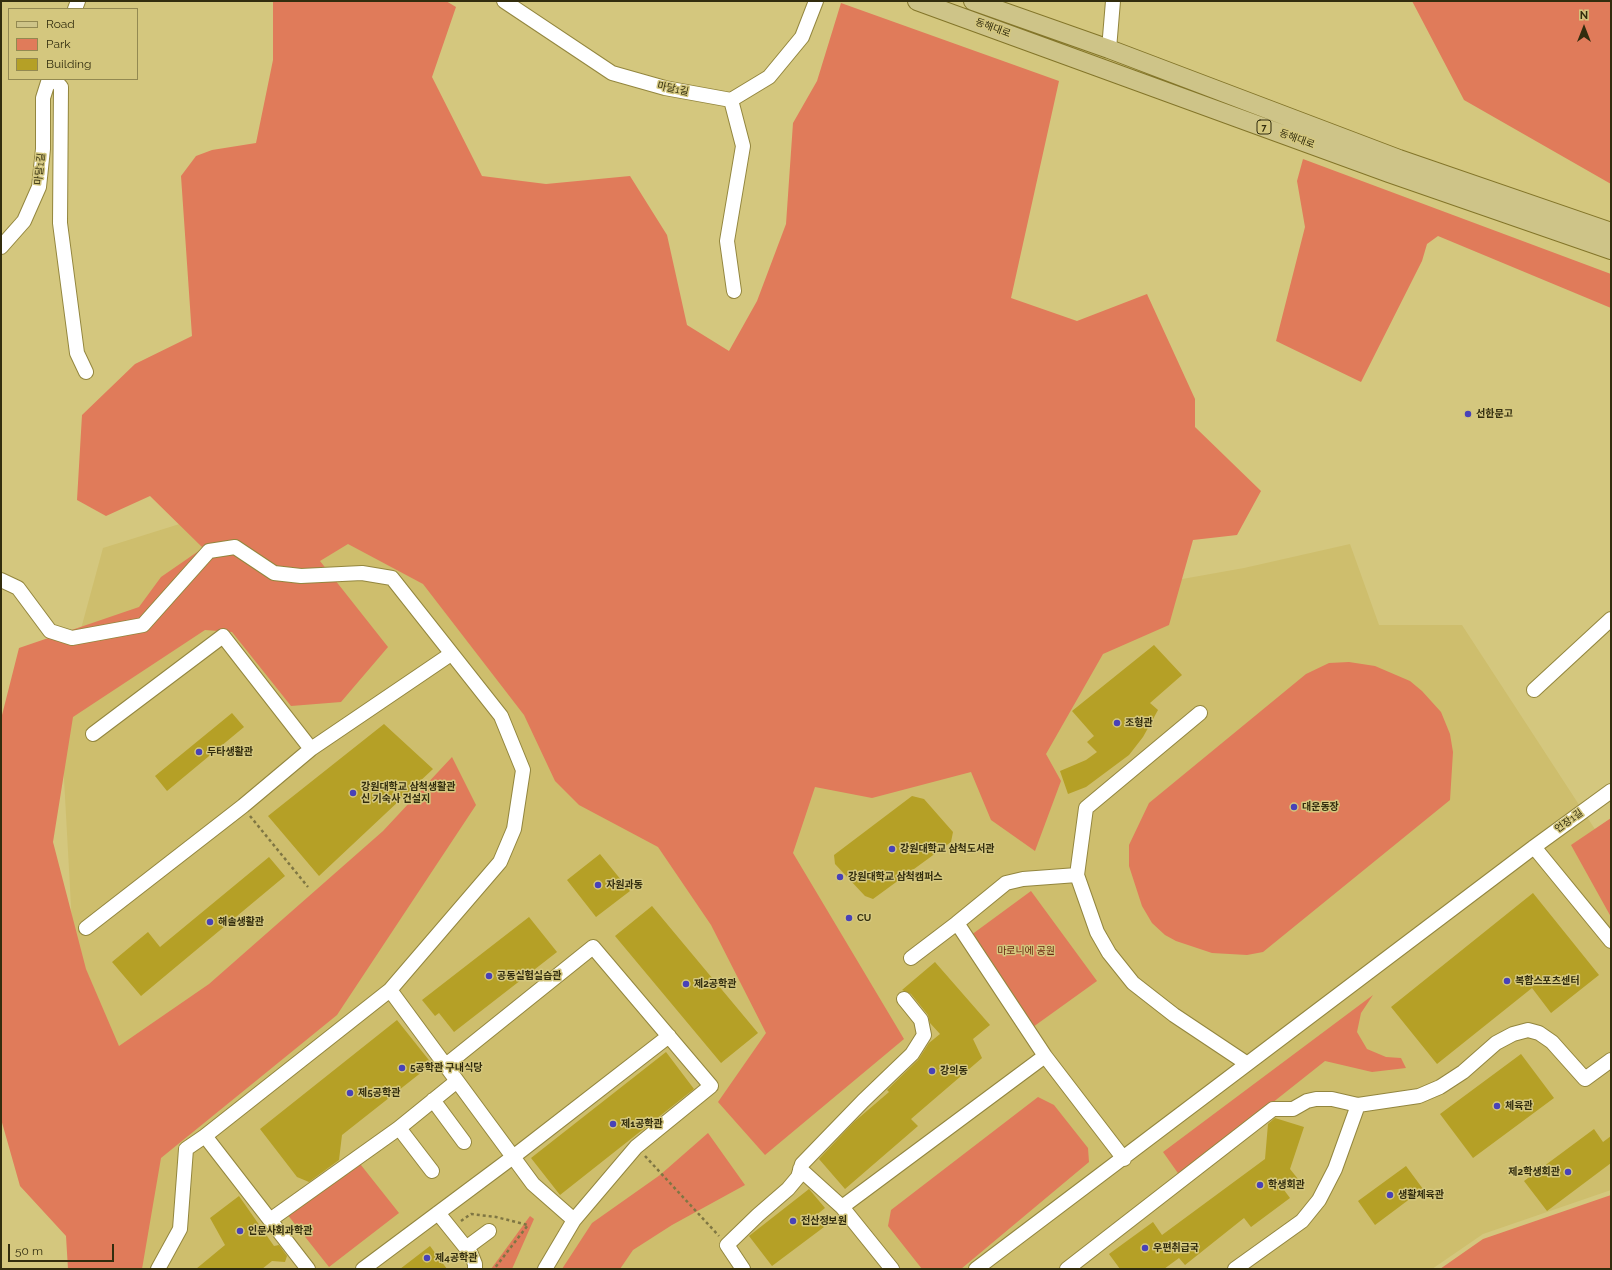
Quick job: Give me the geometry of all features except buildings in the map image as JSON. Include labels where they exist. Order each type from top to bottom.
[{"type":"main road","name":"동해대로","points":[[917,1],[1389,173],[1611,250]]},
{"type":"main road","name":"동해대로","points":[[972,1],[1109,49],[1399,159],[1609,231]]},
{"type":"street","name":"마달1길","points":[[504,1],[612,73],[665,88],[731,100]]},
{"type":"street","points":[[734,290],[727,242],[743,146],[731,100],[769,76],[802,37],[816,1]]},
{"type":"street","points":[[1109,49],[1113,1]]},
{"type":"street","name":"마달1길","points":[[1,247],[24,221],[39,187],[43,149],[43,98],[49,80]]},
{"type":"street","points":[[55,80],[61,87],[60,223],[77,353],[86,372]]},
{"type":"street","points":[[1,580],[18,588],[50,631],[72,638],[143,625],[209,551],[235,547],[274,574],[301,576],[362,573],[392,578],[450,654],[501,716],[523,770],[514,829],[500,862],[390,990],[205,1136],[186,1149],[180,1229],[158,1269]]},
{"type":"street","points":[[1534,690],[1611,619]]},
{"type":"street","points":[[94,734],[223,636],[311,749]]},
{"type":"street","points":[[86,928],[242,806],[311,749],[450,654]]},
{"type":"street","points":[[1200,713],[1086,808],[1076,875],[1097,932],[1109,953],[1133,983],[1174,1016],[1246,1063]]},
{"type":"street","name":"언장1길","points":[[976,1269],[1124,1159],[1246,1063],[1609,791]]},
{"type":"street","points":[[1534,847],[1611,941]]},
{"type":"street","points":[[911,958],[1006,883],[1023,879],[1076,875]]},
{"type":"street","points":[[957,923],[1045,1056],[1124,1159]]},
{"type":"street","points":[[446,1065],[593,947],[711,1086],[636,1147],[574,1220],[545,1269]]},
{"type":"street","points":[[390,990],[533,1184],[574,1220]]},
{"type":"street","points":[[743,1269],[727,1245],[763,1210],[788,1189],[798,1177],[802,1164],[835,1129],[912,1054],[924,1035],[921,1020],[904,999]]},
{"type":"street","points":[[1067,1269],[1274,1109],[1294,1109],[1307,1101],[1316,1099],[1332,1099],[1358,1105],[1419,1096],[1440,1087],[1463,1072],[1496,1043],[1513,1034],[1528,1030],[1539,1033],[1552,1042],[1585,1079],[1611,1060]]},
{"type":"street","points":[[363,1269],[513,1157],[669,1036]]},
{"type":"street","points":[[842,1207],[1045,1056]]},
{"type":"street","points":[[270,1220],[399,1128],[457,1081]]},
{"type":"street","points":[[433,1100],[464,1142]]},
{"type":"street","points":[[1235,1269],[1302,1220],[1319,1200],[1335,1169],[1358,1105]]},
{"type":"street","points":[[399,1128],[432,1171]]},
{"type":"street","points":[[205,1136],[308,1269]]},
{"type":"street","points":[[800,1169],[842,1207],[892,1269]]},
{"type":"street","points":[[438,1214],[466,1248],[475,1264],[475,1269]]},
{"type":"street","points":[[466,1248],[489,1231]]},
{"type":"path","points":[[242,806],[308,887]]},
{"type":"path","points":[[636,1147],[727,1245]]},
{"type":"shaded area","name":"강원대학교 삼척캠퍼스","points":[[205,516],[1059,601],[1244,568],[1350,544],[1379,625],[1462,625],[1600,837],[1611,829],[1611,1190],[1483,1234],[1432,1269],[91,1269],[60,706],[103,548]]},
{"type":"green space","points":[[273,1],[446,1],[456,7],[432,77],[482,176],[546,184],[630,176],[667,235],[687,325],[729,351],[757,301],[786,224],[793,123],[817,81],[841,3],[1059,81],[1011,298],[1077,321],[1147,294],[1195,399],[1195,427],[1261,491],[1237,535],[1193,540],[1169,625],[1103,654],[1046,754],[1061,781],[1035,851],[991,820],[971,772],[872,798],[815,787],[793,853],[904,1039],[765,1155],[718,1102],[766,1033],[711,925],[658,847],[579,805],[555,781],[524,715],[423,584],[348,544],[320,561],[388,647],[341,702],[291,706],[232,632],[205,630],[73,717],[53,842],[86,969],[119,1046],[209,984],[383,831],[452,757],[476,805],[337,1015],[161,1158],[142,1269],[68,1269],[66,1236],[20,1186],[1,1119],[1,719],[19,648],[139,607],[161,577],[203,548],[150,496],[106,516],[77,500],[82,415],[135,364],[192,336],[181,176],[196,156],[212,150],[256,143],[273,60]]},
{"type":"green space","points":[[1412,1],[1611,1],[1611,184],[1464,100]]},
{"type":"green space","points":[[1303,159],[1611,274],[1611,308],[1438,236],[1427,244],[1422,261],[1361,382],[1276,341],[1305,227],[1297,181]]},
{"type":"green space","points":[[1349,662],[1375,666],[1410,681],[1422,691],[1441,712],[1450,734],[1453,752],[1450,800],[1263,952],[1247,955],[1212,953],[1176,941],[1165,935],[1152,923],[1142,906],[1129,866],[1129,845],[1149,803],[1306,674],[1329,663]]},
{"type":"green space","points":[[1611,818],[1611,917],[1571,845]]},
{"type":"green space","name":"마로니에 공원","points":[[1031,891],[1097,981],[1033,1027],[967,938]]},
{"type":"green space","points":[[1373,995],[1361,1013],[1357,1032],[1367,1049],[1386,1057],[1401,1058],[1406,1068],[1372,1072],[1325,1061],[1180,1176],[1163,1152]]},
{"type":"green space","points":[[1038,1097],[1054,1105],[1088,1148],[1089,1162],[961,1269],[922,1269],[888,1226],[891,1210]]},
{"type":"green space","points":[[708,1133],[745,1185],[672,1225],[633,1250],[620,1269],[562,1269],[592,1223],[660,1175]]},
{"type":"green space","points":[[353,1155],[399,1213],[329,1267],[283,1209]]},
{"type":"green space","points":[[1611,1195],[1611,1269],[1440,1269],[1483,1239]]},
{"type":"green space","points":[[530,1216],[534,1219],[512,1269],[491,1269]]},
{"type":"place","name":"선한문고","points":[[1468,414]]},
{"type":"place","name":"조형관","points":[[1117,723]]},
{"type":"place","name":"두타생활관","points":[[199,752]]},
{"type":"place","name":"강원대학교 삼척생활관 신 기숙사 건설지","points":[[353,793]]},
{"type":"place","name":"대운동장","points":[[1294,807]]},
{"type":"place","name":"강원대학교 삼척도서관","points":[[892,849]]},
{"type":"place","name":"강원대학교 삼척캠퍼스","points":[[840,877]]},
{"type":"place","name":"자원과동","points":[[598,885]]},
{"type":"place","name":"CU","points":[[849,918]]},
{"type":"place","name":"해솔생활관","points":[[210,922]]},
{"type":"place","name":"공동실험실습관","points":[[489,976]]},
{"type":"place","name":"복합스포츠센터","points":[[1507,981]]},
{"type":"place","name":"제2공학관","points":[[686,984]]},
{"type":"place","name":"5공학관 구내식당","points":[[402,1068]]},
{"type":"place","name":"강의동","points":[[932,1071]]},
{"type":"place","name":"제5공학관","points":[[350,1093]]},
{"type":"place","name":"체육관","points":[[1497,1106]]},
{"type":"place","name":"제1공학관","points":[[613,1124]]},
{"type":"place","name":"제2학생회관","points":[[1568,1172]]},
{"type":"place","name":"학생회관","points":[[1260,1185]]},
{"type":"place","name":"생활체육관","points":[[1390,1195]]},
{"type":"place","name":"전산정보원","points":[[793,1221]]},
{"type":"place","name":"인문사회과학관","points":[[240,1231]]},
{"type":"place","name":"우편취급국","points":[[1145,1248]]},
{"type":"place","name":"제4공학관","points":[[427,1258]]}]
